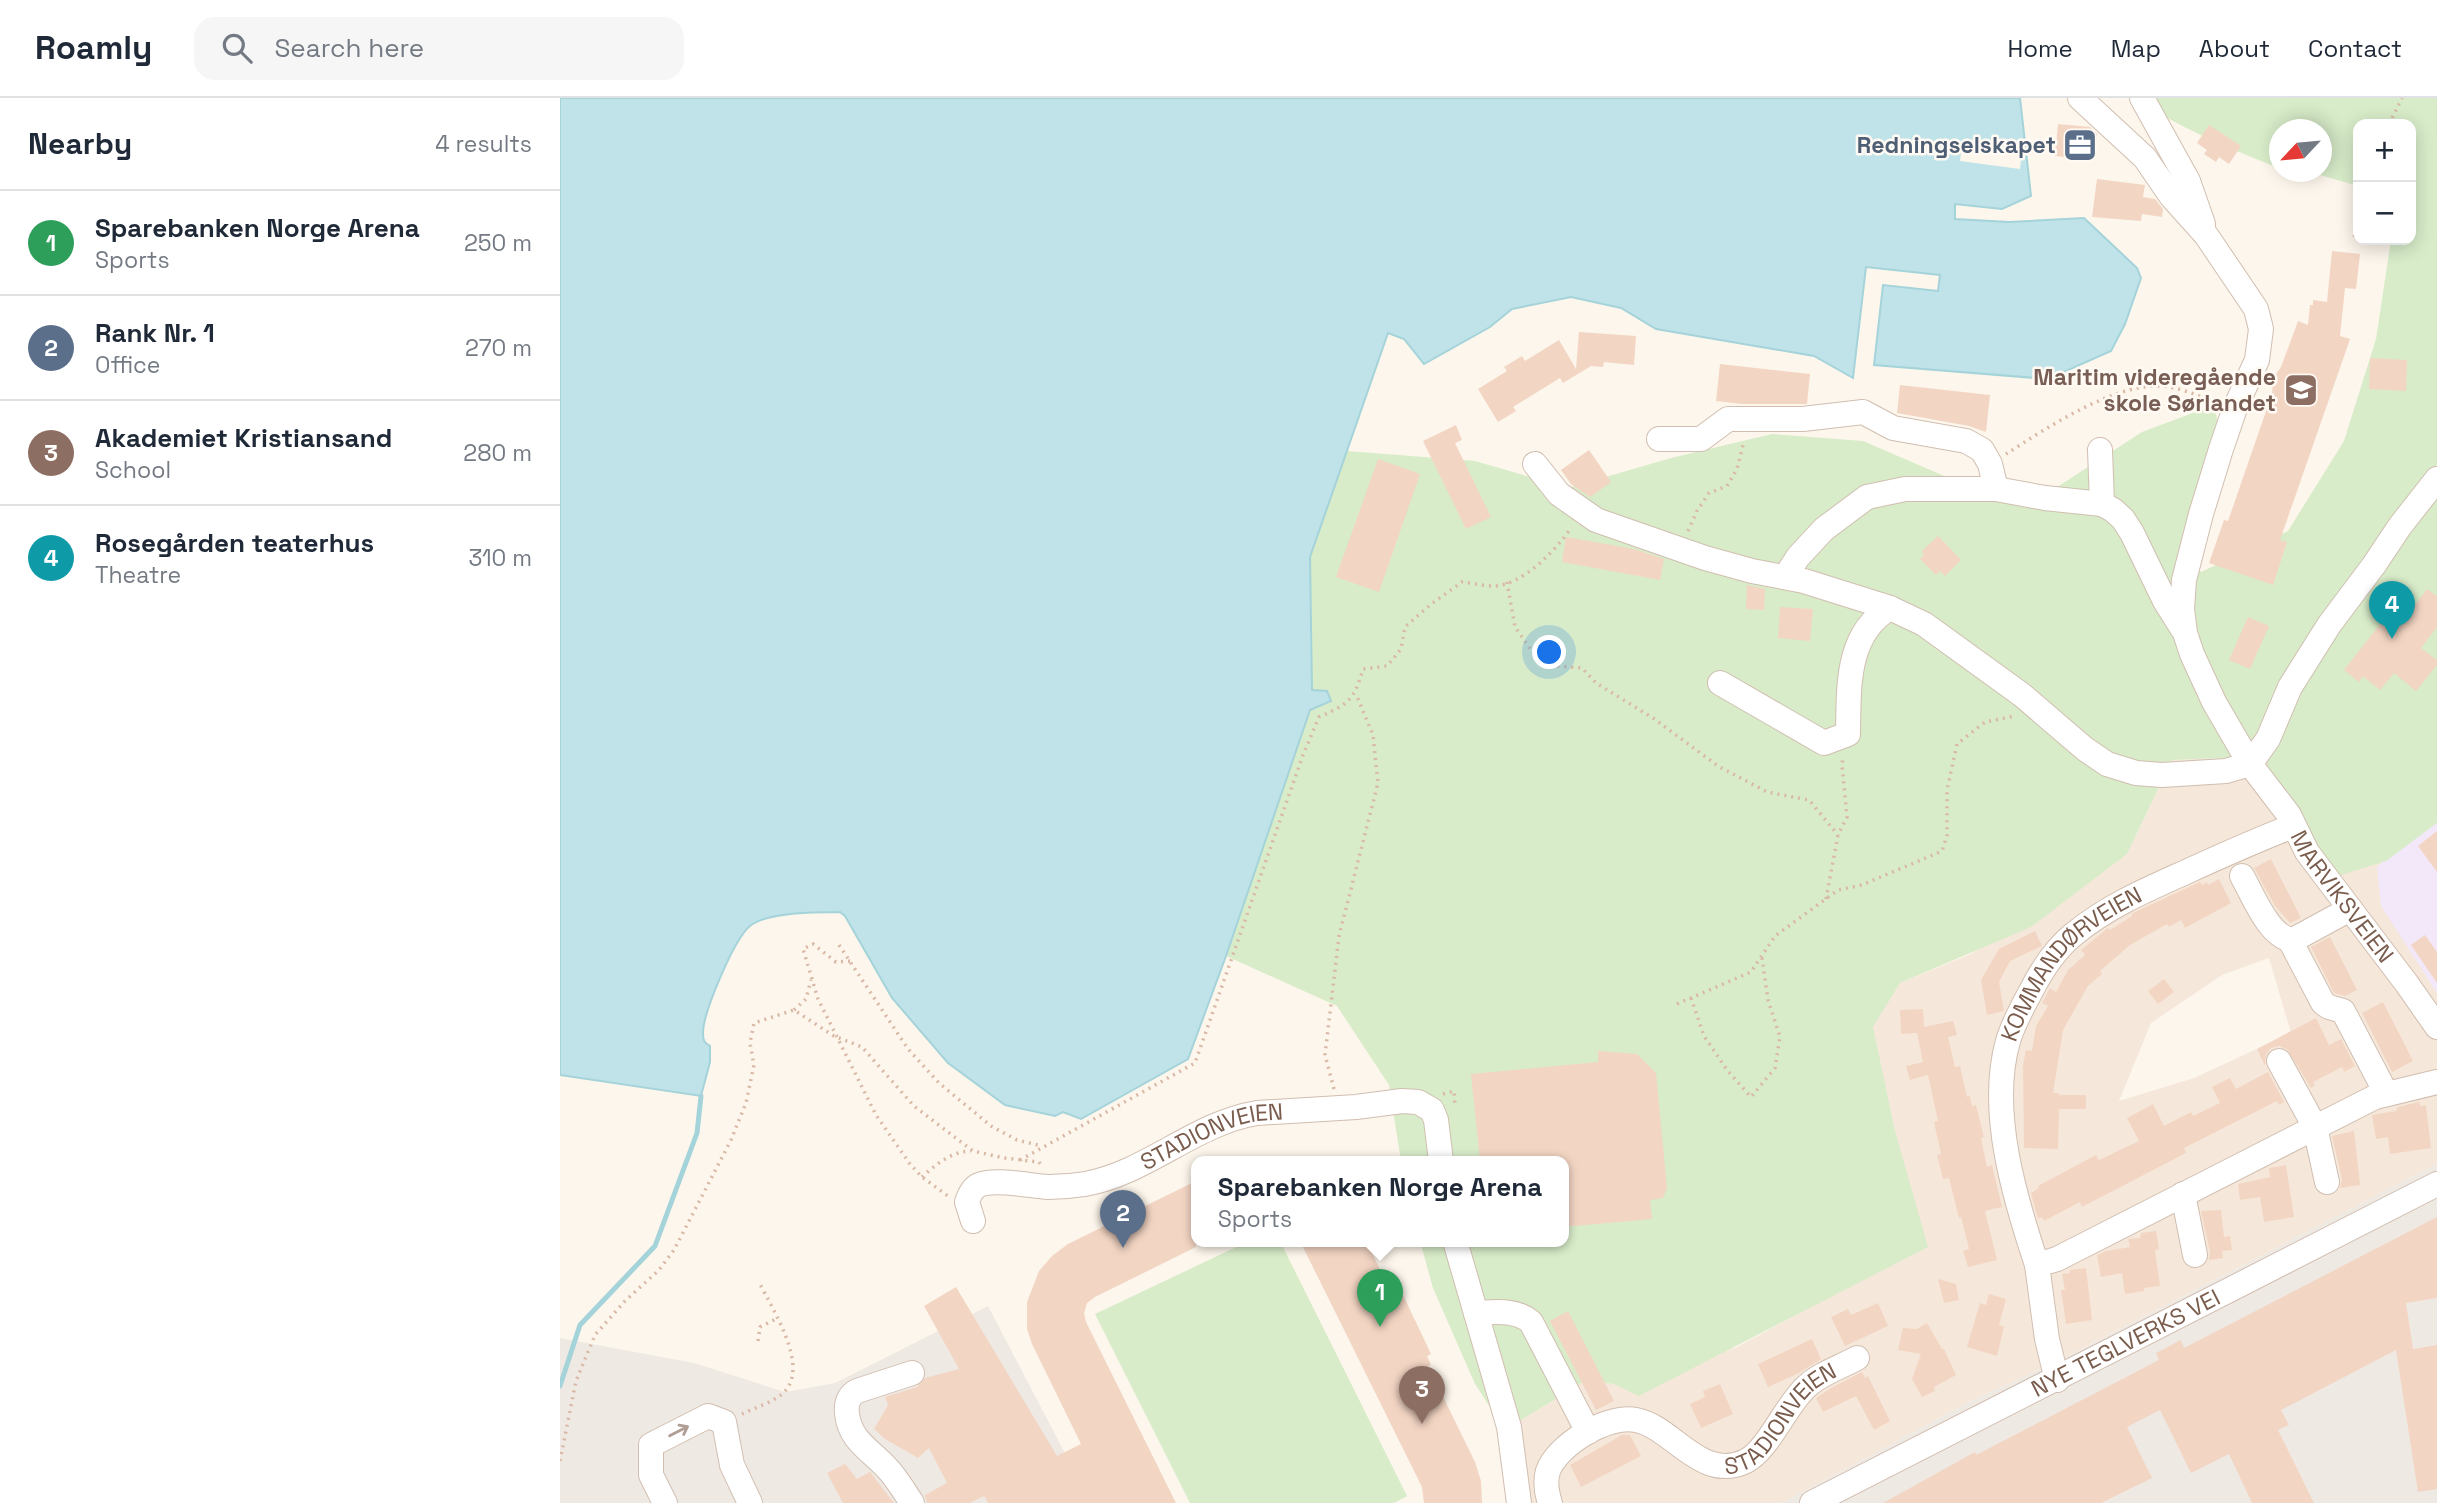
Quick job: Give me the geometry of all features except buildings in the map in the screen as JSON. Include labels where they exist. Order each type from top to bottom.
[{"type":"street","points":[[2080,98],[2145,158],[2172,196],[2206,235],[2256,309],[2261,329],[2257,360],[2235,408],[2201,514],[2184,580],[2182,609],[2185,633]]},
{"type":"street","points":[[2142,98],[2188,181],[2206,235]]},
{"type":"street","points":[[1659,439],[1701,439],[1728,419],[1803,419],[1863,412],[1893,428],[1966,441],[1982,450],[1990,464],[1996,489]]},
{"type":"street","points":[[2100,450],[2102,504]]},
{"type":"street","points":[[1535,464],[1559,494],[1596,520],[1752,571],[1784,577],[1889,608],[1924,624],[2022,695],[2085,749],[2107,764],[2136,773],[2162,775],[2226,771],[2250,764],[2268,739],[2290,687],[2329,625],[2400,526],[2437,480]]},
{"type":"street","points":[[1784,577],[1824,529],[1867,497],[1905,489],[1996,489],[2102,504],[2123,519],[2165,601],[2185,633]]},
{"type":"street","points":[[1720,683],[1824,743],[1848,734],[1849,674],[1852,660],[1866,630],[1889,608]]},
{"type":"street","name":"MARVIKSVEIEN","points":[[2185,633],[2214,702],[2250,764],[2289,815],[2308,852],[2437,1027]]},
{"type":"street","name":"KOMMANDØRVEIEN","points":[[2057,1380],[2047,1339],[2037,1265],[2017,1203],[2004,1139],[2001,1109],[2003,1078],[2011,1032],[2029,993],[2050,958],[2072,935],[2098,915],[2236,849],[2293,826]]},
{"type":"street","points":[[2242,876],[2273,931],[2281,938],[2293,940],[2350,909]]},
{"type":"street","points":[[2293,940],[2292,944],[2323,1003],[2343,1011],[2386,1093]]},
{"type":"street","points":[[2279,1061],[2315,1128],[2327,1182]]},
{"type":"street","points":[[2037,1265],[2057,1259],[2386,1093],[2437,1082]]},
{"type":"street","name":"STADIONVEIEN","points":[[970,1213],[973,1189],[984,1184],[1062,1187],[1110,1180],[1214,1126],[1242,1115],[1412,1100],[1432,1110],[1436,1120],[1440,1156]]},
{"type":"street","name":"NYE TEGLVERKS VEI","points":[[1812,1503],[2437,1184]]},
{"type":"street","points":[[2183,1194],[2194,1255]]},
{"type":"street","points":[[1457,1247],[1509,1427],[1519,1503]]},
{"type":"street","points":[[1476,1313],[1506,1312],[1531,1322],[1588,1432]]},
{"type":"street","name":"STADIONVEIEN","points":[[1550,1503],[1546,1478],[1551,1464],[1568,1445],[1588,1432],[1614,1420],[1632,1419],[1650,1423],[1678,1446],[1709,1463],[1731,1465],[1747,1461],[1763,1446],[1805,1387],[1857,1358]]},
{"type":"street","points":[[912,1373],[857,1391],[850,1396],[846,1408],[853,1436],[887,1468],[912,1503]]},
{"type":"street","points":[[665,1503],[651,1475],[651,1445],[708,1416],[724,1422],[732,1465],[750,1503]]},
{"type":"path","points":[[2392,119],[2402,98]]},
{"type":"path","points":[[1990,464],[2067,415],[2138,386],[2169,387],[2235,408]]},
{"type":"path","points":[[1680,549],[1697,511],[1709,494],[1727,486],[1737,469],[1750,419]]},
{"type":"path","points":[[1020,1160],[1195,1063],[1303,755],[1320,716],[1340,708],[1356,694],[1363,669],[1387,666],[1401,649],[1405,627],[1430,605],[1462,582],[1495,586],[1539,566],[1565,537],[1582,512]]},
{"type":"path","points":[[1507,582],[1515,627],[1533,653],[1557,666],[1582,668],[1596,683],[1653,718],[1718,766],[1755,786],[1767,792],[1809,800],[1838,835]]},
{"type":"path","points":[[1339,1108],[1325,1055],[1339,936],[1378,783],[1373,735],[1356,694]]},
{"type":"path","points":[[1677,1004],[1751,972],[1775,936],[1838,890],[1863,885],[1942,851],[1947,836],[1947,790],[1957,744],[1985,722],[2012,718],[2032,705]]},
{"type":"path","points":[[1826,899],[1838,835],[1847,817],[1842,765],[1848,734]]},
{"type":"path","points":[[850,961],[836,962],[813,944],[803,949],[818,999],[834,1036],[876,1115],[922,1177],[970,1213]]},
{"type":"path","points":[[839,945],[908,1049],[939,1083],[990,1126],[1017,1140],[1045,1146]]},
{"type":"path","points":[[1691,998],[1704,1037],[1727,1070],[1751,1097],[1775,1068],[1780,1037],[1768,1000],[1762,956]]},
{"type":"path","points":[[560,1461],[576,1381],[595,1335],[625,1301],[659,1270],[674,1250],[731,1140],[746,1103],[754,1065],[750,1042],[754,1023],[794,1010],[806,999],[812,979]]},
{"type":"path","points":[[794,1010],[834,1036],[862,1047],[914,1106],[973,1151]]},
{"type":"path","points":[[922,1177],[946,1158],[964,1151],[973,1151],[1039,1163],[1062,1187]]},
{"type":"path","points":[[724,1422],[780,1396],[790,1383],[792,1375],[792,1357],[759,1282]]},
{"type":"path","points":[[758,1341],[760,1327],[776,1319]]},
{"type":"shaded area","points":[[2245,757],[2437,823],[2437,1164],[2064,1358],[1969,1402],[1782,1503],[1526,1503],[1505,1430],[1585,1381],[1614,1384],[1737,1347],[1829,1297],[1895,1131],[1872,1027],[1900,983],[1971,954],[2127,854],[2172,760]],"holes":[[[2269,958],[2291,1033],[2194,1078],[2119,1101],[2151,1023],[2222,975]]]},
{"type":"shaded area","points":[[2437,822],[2437,993],[2381,906],[2377,867],[2406,841]]},
{"type":"shaded area","points":[[2437,1164],[2437,1503],[1782,1503],[1969,1402],[2064,1358]]},
{"type":"shaded area","points":[[988,1306],[1091,1503],[560,1503],[560,1338],[694,1363],[785,1392],[835,1383]]},
{"type":"green space","points":[[2137,98],[2437,98],[2437,823],[2386,861],[2335,877],[2245,757],[2172,760],[2127,854],[2031,927],[1900,983],[1873,1027],[1895,1131],[1928,1247],[1639,1396],[1614,1384],[1585,1381],[1505,1430],[1475,1384],[1433,1288],[1422,1247],[1569,1247],[1569,1156],[1400,1156],[1389,1085],[1337,1006],[1226,956],[1310,710],[1310,557],[1347,451],[1475,461],[1568,488],[1671,458],[1772,434],[1863,441],[1965,485],[2054,489],[2142,432],[2214,405],[2223,447],[2183,550],[2201,572],[2288,531],[2344,441],[2376,339],[2390,245],[2416,245],[2416,119],[2353,119],[2353,185],[2332,178],[2332,119],[2269,119],[2269,164],[2168,118]]},
{"type":"green space","points":[[1236,1247],[1283,1247],[1407,1496],[1394,1503],[1190,1503],[1095,1314]]},
{"type":"water","points":[[560,98],[2020,98],[2031,196],[2002,209],[1955,204],[1955,219],[2009,222],[2084,218],[2137,268],[2141,278],[2125,324],[2111,351],[2048,379],[1874,365],[1883,285],[1938,291],[1940,275],[1866,267],[1853,378],[1814,356],[1656,329],[1621,308],[1571,297],[1512,309],[1490,327],[1424,364],[1404,339],[1388,333],[1310,557],[1312,690],[1327,691],[1331,701],[1310,710],[1188,1059],[1081,1119],[1063,1112],[1055,1116],[1005,1105],[948,1063],[892,998],[845,916],[840,912],[793,914],[758,921],[750,926],[728,960],[704,1023],[703,1038],[710,1046],[710,1062],[701,1096],[560,1075]]},
{"type":"pier","points":[[1962,144],[2022,152],[2020,169],[1960,161]]},
{"type":"waterway","points":[[560,1386],[580,1325],[655,1246],[697,1133],[701,1096]]},
{"type":"place","name":"Redningselskapet","points":[[2080,145]]},
{"type":"place","name":"Maritim videregående skole Sørlandet","points":[[2301,390]]},
{"type":"place","name":"Rosegården teaterhus","points":[[2392,639]]},
{"type":"place","name":"Rank Nr. 1","points":[[1123,1248]]},
{"type":"place","name":"Sparebanken Norge Arena","points":[[1380,1327]]},
{"type":"place","name":"Akademiet Kristiansand","points":[[1422,1424]]}]
